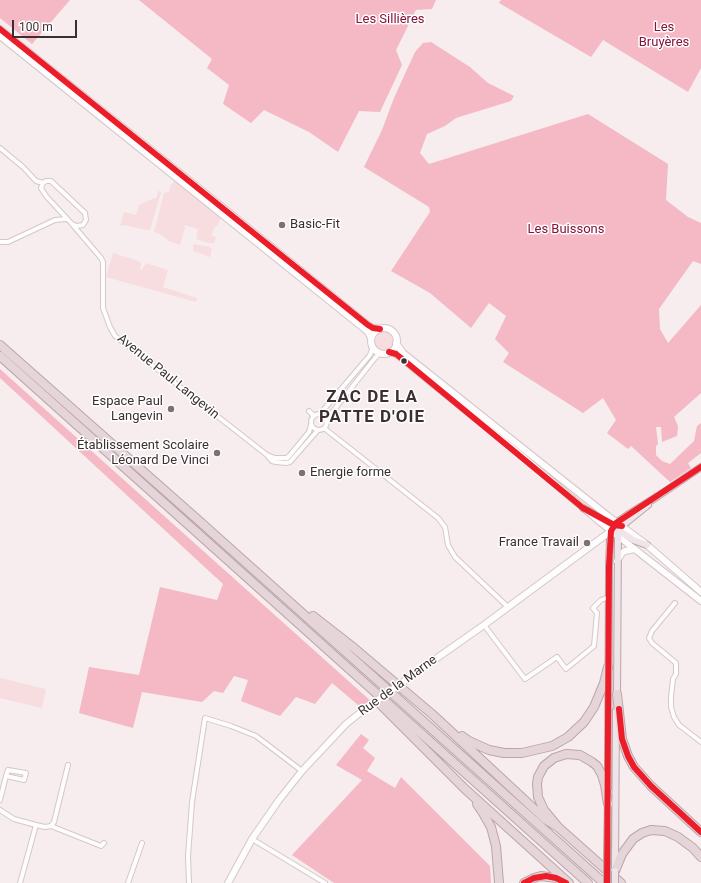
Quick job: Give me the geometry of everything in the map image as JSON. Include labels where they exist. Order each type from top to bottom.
[{"type":"highway","points":[[0,345],[604,883]]},
{"type":"highway","points":[[0,356],[588,883]]},
{"type":"highway","points":[[290,602],[295,603],[354,648],[432,714],[545,818],[558,827],[621,883]]},
{"type":"highway","points":[[432,714],[469,741],[489,750],[504,754],[522,754],[552,746],[568,736],[584,722],[594,707],[608,670]]},
{"type":"highway","points":[[355,675],[369,693],[465,789],[567,883]]},
{"type":"highway","points":[[617,694],[622,739],[634,767],[651,786],[701,832]]},
{"type":"highway","points":[[558,827],[540,804],[537,784],[538,777],[544,766],[560,756],[573,754],[580,755],[597,766],[604,779],[608,804]]},
{"type":"highway","points":[[465,789],[483,812],[491,827],[498,857],[499,883]]},
{"type":"highway","points":[[615,871],[622,854],[633,839],[642,833],[651,830],[666,831],[678,837],[693,848],[701,857]]},
{"type":"highway","points":[[524,883],[534,878],[546,876],[556,878],[567,883]]},
{"type":"main road","points":[[0,29],[368,325],[373,328],[385,328],[392,331],[395,335],[396,343],[403,353],[623,533],[633,540],[647,545],[701,592]]},
{"type":"main road","points":[[0,36],[368,332],[373,347],[380,353],[389,352],[396,354],[584,508],[617,528],[635,549],[701,601]]},
{"type":"main road","points":[[371,338],[374,333],[380,329]]},
{"type":"main road","points":[[389,352],[394,348],[396,343]]},
{"type":"main road","points":[[607,883],[609,553],[617,528],[658,496],[701,466]]},
{"type":"main road","points":[[615,883],[617,528]]},
{"type":"main road","name":"Rue de la Marne","points":[[228,883],[252,839],[279,800],[302,771],[346,724],[617,528]]},
{"type":"main road","points":[[617,562],[623,552],[635,549]]},
{"type":"main road","points":[[608,670],[617,672]]},
{"type":"street","name":"Avenue Paul Langevin","points":[[0,148],[23,167],[36,181],[43,184]]},
{"type":"street","name":"Avenue Paul Langevin","points":[[85,239],[83,225],[86,220],[85,212],[51,181],[46,181],[41,188],[46,196],[85,239],[103,262],[103,308],[110,327],[116,336],[272,461],[286,463],[290,462],[318,430]]},
{"type":"street","points":[[0,242],[8,242],[55,220],[66,218]]},
{"type":"street","points":[[72,224],[78,226],[83,225]]},
{"type":"street","points":[[266,455],[274,458],[283,458],[290,455],[309,432],[311,419],[320,414],[370,355],[373,347]]},
{"type":"street","points":[[324,428],[330,415],[380,353]]},
{"type":"street","points":[[308,411],[314,416]]},
{"type":"street","points":[[320,414],[324,416],[326,421]]},
{"type":"street","points":[[311,425],[318,430],[324,428]]},
{"type":"street","points":[[324,428],[438,518],[445,527],[448,545],[454,557],[508,607]]},
{"type":"street","points":[[484,625],[525,679],[557,657],[566,669],[594,646],[597,613],[593,608],[601,600],[609,597]]},
{"type":"street","points":[[675,603],[652,631],[649,638],[652,643],[676,663],[676,674],[673,679],[671,697],[671,707],[674,717],[679,724],[701,742]]},
{"type":"street","points":[[189,883],[188,856],[192,802],[205,718],[256,736],[302,771]]},
{"type":"street","points":[[51,826],[54,822],[68,765]]},
{"type":"street","points":[[0,800],[6,776]]},
{"type":"street","points":[[0,810],[14,818],[45,827],[51,826],[101,846],[104,842]]},
{"type":"street","points":[[20,883],[36,825]]},
{"type":"street","points":[[252,839],[325,883]]},
{"type":"street","points":[[128,883],[142,843]]},
{"type":"shaded area","points":[[175,181],[221,218],[217,226],[215,226],[211,236],[216,237],[214,243],[196,239],[198,229],[184,225],[185,227],[180,245],[169,241],[160,234],[154,232],[164,193],[169,192],[170,186]]},
{"type":"shaded area","points":[[158,191],[161,192],[150,230],[124,225],[120,226],[124,212],[136,215],[139,205],[157,197]]},
{"type":"shaded area","points":[[193,244],[210,247],[212,250],[210,257],[193,251]]},
{"type":"shaded area","points":[[113,253],[141,262],[140,269],[142,270],[146,263],[168,270],[163,287],[197,298],[196,302],[106,277]]},
{"type":"shaded area","points":[[384,331],[391,334],[394,341],[391,348],[384,351],[377,348],[374,341],[377,334]]},
{"type":"shaded area","points":[[0,678],[46,689],[42,708],[0,698]]},
{"type":"green space","points":[[0,0],[70,0],[32,44],[0,18]]},
{"type":"green space","name":"Les Sillières","points":[[139,0],[436,0],[432,9],[416,10],[396,50],[402,65],[380,112],[359,111],[338,152],[309,132],[264,110],[251,123],[223,104],[229,85],[207,68],[212,59]]},
{"type":"green space","name":"Les Bruyères","points":[[501,0],[701,0],[701,68],[688,92],[603,40],[591,57],[499,3]]},
{"type":"green space","name":"Les Buissons","points":[[431,42],[470,67],[488,83],[514,96],[511,101],[456,118],[445,126],[427,134],[420,153],[429,164],[588,114],[668,164],[666,200],[688,217],[701,223],[701,264],[693,261],[659,309],[660,329],[668,343],[701,305],[701,393],[674,417],[678,426],[677,436],[662,442],[661,427],[656,427],[658,444],[656,446],[656,455],[662,461],[670,464],[694,441],[697,426],[701,423],[701,453],[688,463],[691,468],[670,482],[631,446],[628,449],[607,433],[616,420],[603,398],[583,413],[503,362],[509,353],[495,339],[506,316],[489,303],[471,328],[430,293],[391,271],[430,212],[429,207],[364,167],[382,130],[394,98],[415,52],[423,43]]},
{"type":"green space","points":[[0,369],[373,703],[364,710],[332,683],[315,704],[296,697],[280,716],[241,701],[248,680],[234,676],[223,693],[214,691],[202,702],[142,692],[133,728],[79,713],[89,667],[139,675],[160,587],[217,600],[223,584],[0,378]]},
{"type":"green space","points":[[361,734],[369,740],[363,748],[375,758],[367,771],[395,788],[401,777],[490,866],[491,883],[334,883],[292,855],[362,780],[336,765]]},
{"type":"transit line","points":[[0,29],[368,325],[373,328],[380,329]]},
{"type":"transit line","points":[[389,352],[396,354],[406,362],[583,508],[614,525],[622,526]]},
{"type":"transit line","points":[[607,883],[609,566],[611,531],[616,523],[701,467]]},
{"type":"transit line","points":[[619,709],[622,739],[634,767],[651,786],[701,832]]},
{"type":"transit line","points":[[524,883],[534,878],[546,876],[556,878],[566,883]]},
{"type":"place","name":"Basic-Fit","points":[[282,225]]},
{"type":"place","name":"Espace Paul Langevin","points":[[171,409]]},
{"type":"place","name":"Établissement Scolaire Léonard De Vinci","points":[[217,453]]},
{"type":"place","name":"Energie forme","points":[[302,473]]},
{"type":"place","name":"France Travail","points":[[587,543]]},
{"type":"district","name":"ZAC DE LA PATTE D'OIE","points":[[372,408]]}]
